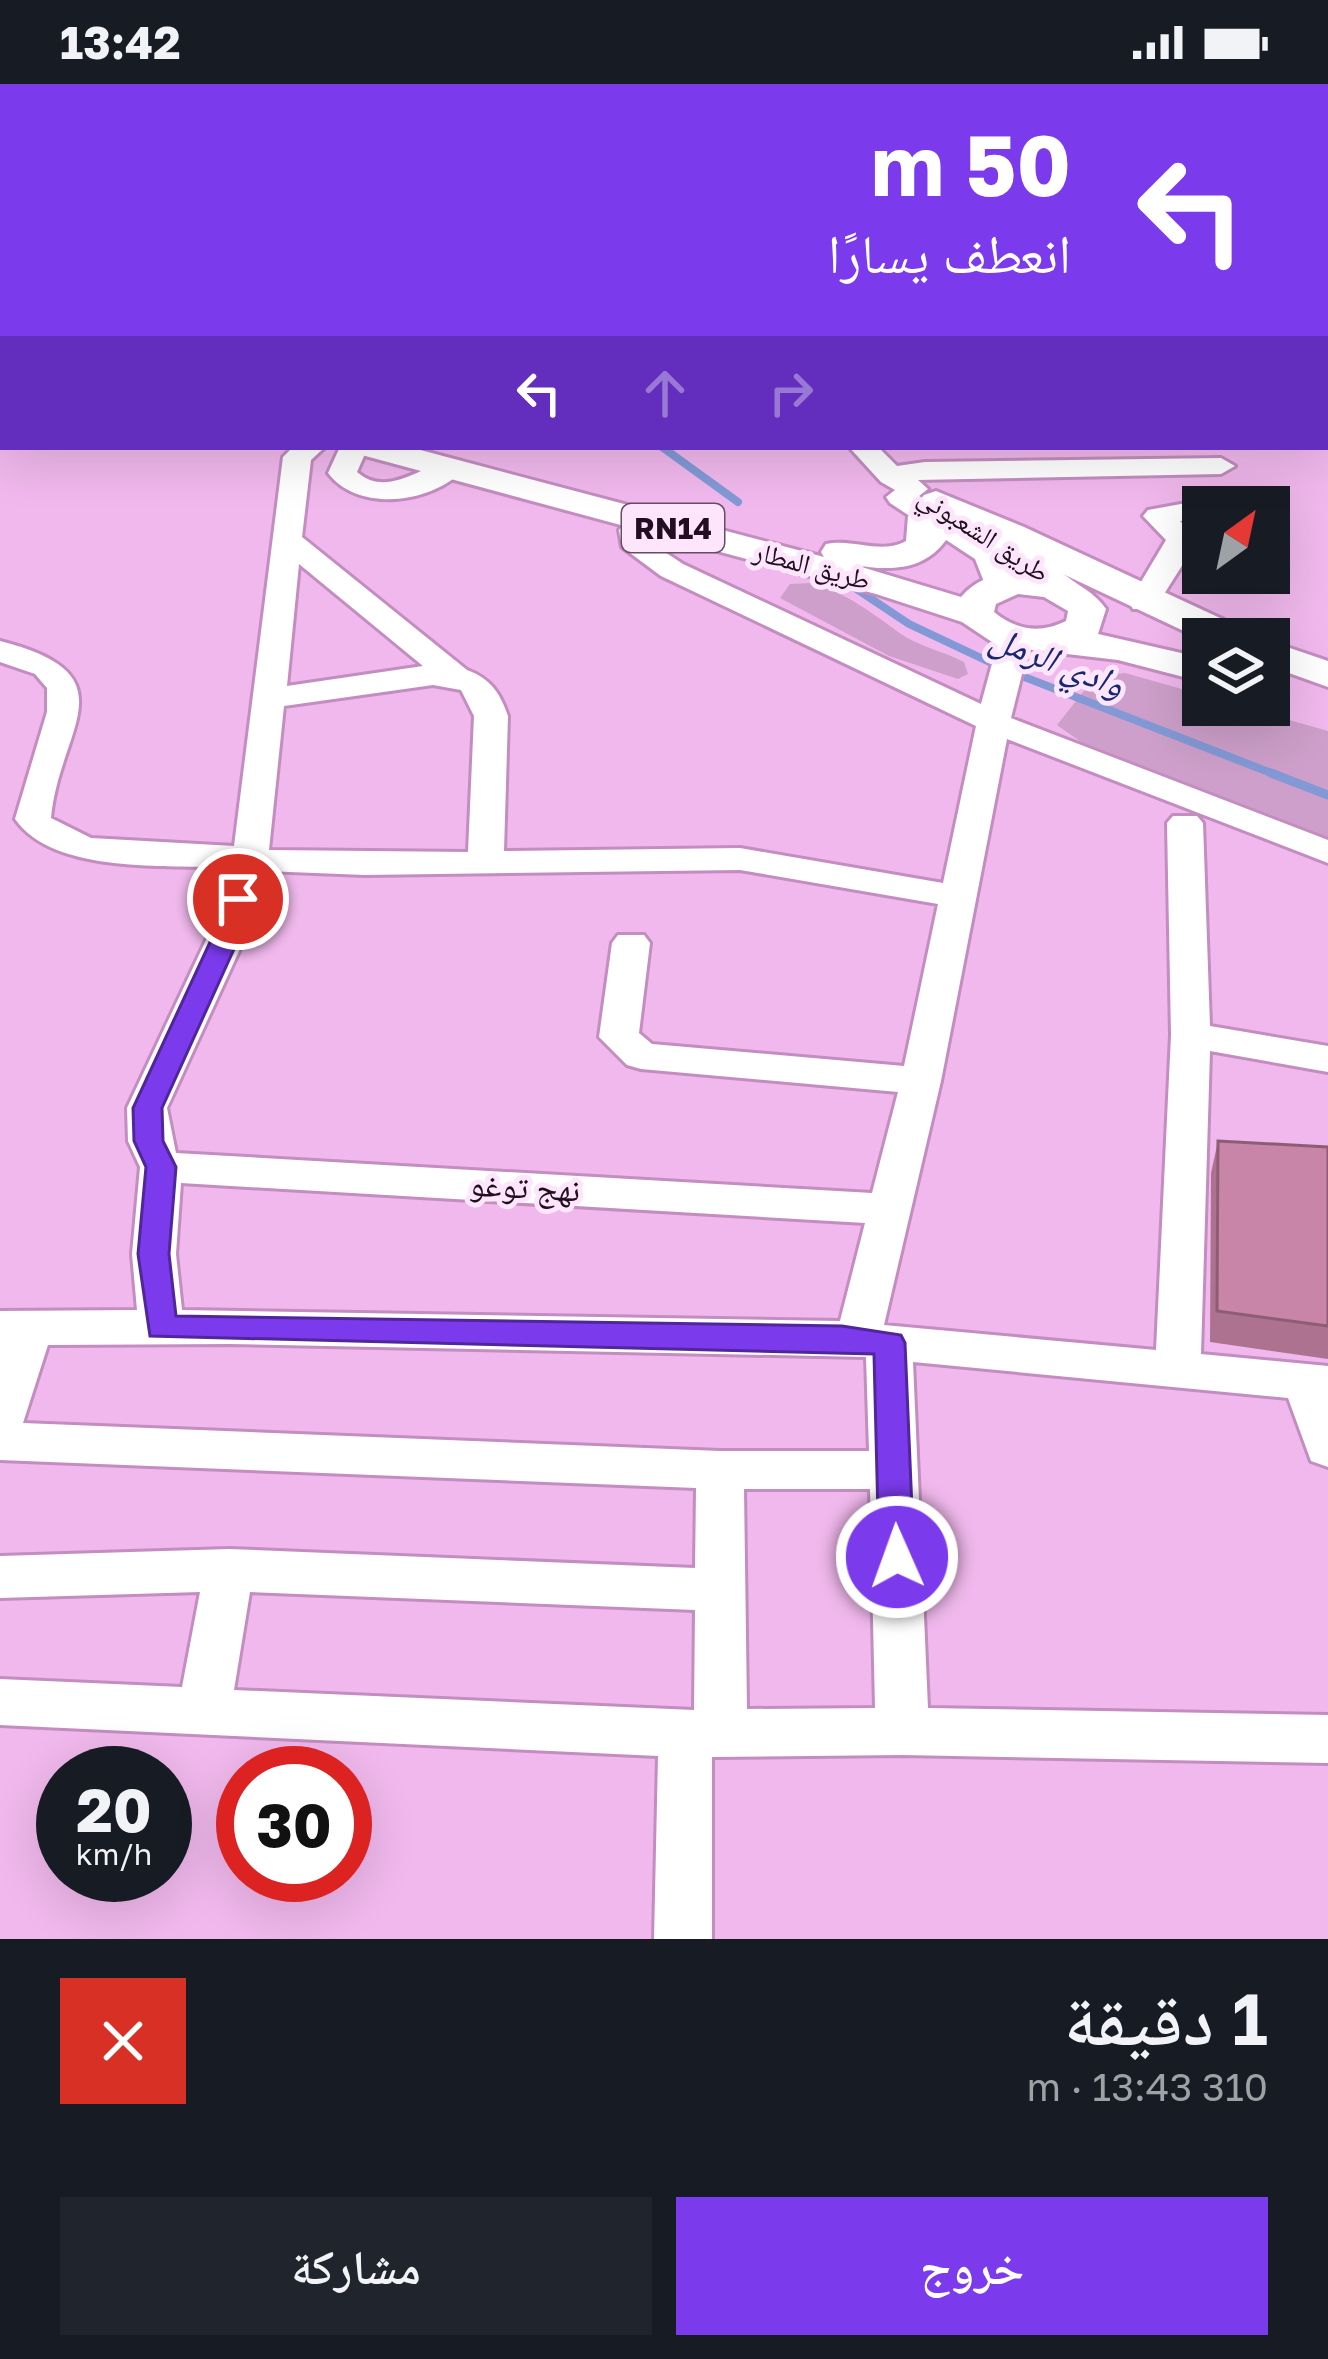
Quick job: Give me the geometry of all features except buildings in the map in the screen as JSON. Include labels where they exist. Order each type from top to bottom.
[{"type":"main road","name":"طريق المطار","points":[[424,453],[768,553],[990,596]]},
{"type":"main road","name":"طريق المطار","points":[[424,453],[831,551],[990,596]]},
{"type":"main road","points":[[831,551],[887,559],[915,553],[928,540],[931,509],[1008,532],[1183,618]]},
{"type":"main road","name":"RN14","points":[[1182,641],[1039,584],[990,596],[988,628],[1030,639],[1119,648],[1182,664]]},
{"type":"main road","points":[[1030,639],[1084,626],[1088,617],[1077,598]]},
{"type":"main road","points":[[1290,661],[1328,675]]},
{"type":"main road","points":[[1290,673],[1328,684]]},
{"type":"main road","points":[[1290,694],[1328,704]]},
{"type":"street","points":[[161,1328],[154,1254],[161,1167],[146,1124],[152,1089],[226,938],[250,859],[297,457],[306,450]]},
{"type":"street","points":[[353,450],[342,473],[349,482],[373,490],[407,489],[424,453]]},
{"type":"street","name":"طريق الشعبوني","points":[[866,450],[988,555],[990,596]]},
{"type":"street","points":[[891,476],[925,470],[1221,466]]},
{"type":"street","name":"طريق الشعبوني","points":[[931,509],[1017,550],[1077,598]]},
{"type":"street","points":[[1144,602],[1180,545],[1178,535],[1158,516],[1182,512]]},
{"type":"street","points":[[644,520],[634,530],[637,548],[992,735],[1185,823],[1328,876]]},
{"type":"street","points":[[289,540],[456,677]]},
{"type":"street","points":[[734,598],[768,553]]},
{"type":"street","points":[[902,1731],[894,1470],[874,1341],[890,1209],[992,735],[1030,639]]},
{"type":"street","points":[[0,651],[46,668],[63,687],[62,712],[33,819],[69,844],[250,859],[740,859],[959,897]]},
{"type":"street","points":[[272,698],[430,676],[472,682],[484,695],[491,716],[486,861]]},
{"type":"street","points":[[992,735],[1328,852]]},
{"type":"street","points":[[1178,1367],[1190,1035],[1185,823]]},
{"type":"street","points":[[631,944],[619,1037],[641,1056],[921,1082]]},
{"type":"street","points":[[1190,1035],[1328,1059]]},
{"type":"street","name":"نهج توغو","points":[[161,1167],[890,1209]]},
{"type":"street","points":[[0,1422],[15,1328],[874,1341],[1317,1383],[1328,1448]]},
{"type":"street","points":[[0,1441],[720,1470],[894,1470]]},
{"type":"street","points":[[683,1939],[721,1590],[720,1470]]},
{"type":"street","points":[[0,1577],[229,1570],[721,1590]]},
{"type":"street","points":[[204,1709],[229,1570]]},
{"type":"street","points":[[0,1702],[703,1734],[902,1731],[1328,1739]]},
{"type":"shaded area","points":[[811,583],[848,598],[908,638],[964,662],[968,674],[958,679],[889,656],[780,598],[790,584]]},
{"type":"shaded area","points":[[1125,673],[1182,689],[1182,726],[1290,726],[1290,720],[1328,731],[1328,837],[1081,742],[1057,725],[1095,677]]},
{"type":"waterway","name":"وادي الرمل","points":[[666,450],[738,502]]},
{"type":"waterway","name":"وادي الرمل","points":[[846,582],[909,624],[998,666]]},
{"type":"waterway","name":"وادي الرمل","points":[[1014,673],[1279,776]]},
{"type":"waterway","name":"وادي الرمل","points":[[1271,773],[1328,795]]},
{"type":"route","points":[[238,899],[226,938],[147,1108],[149,1141],[161,1167],[154,1282],[161,1328],[842,1338],[890,1343],[897,1557]]}]
